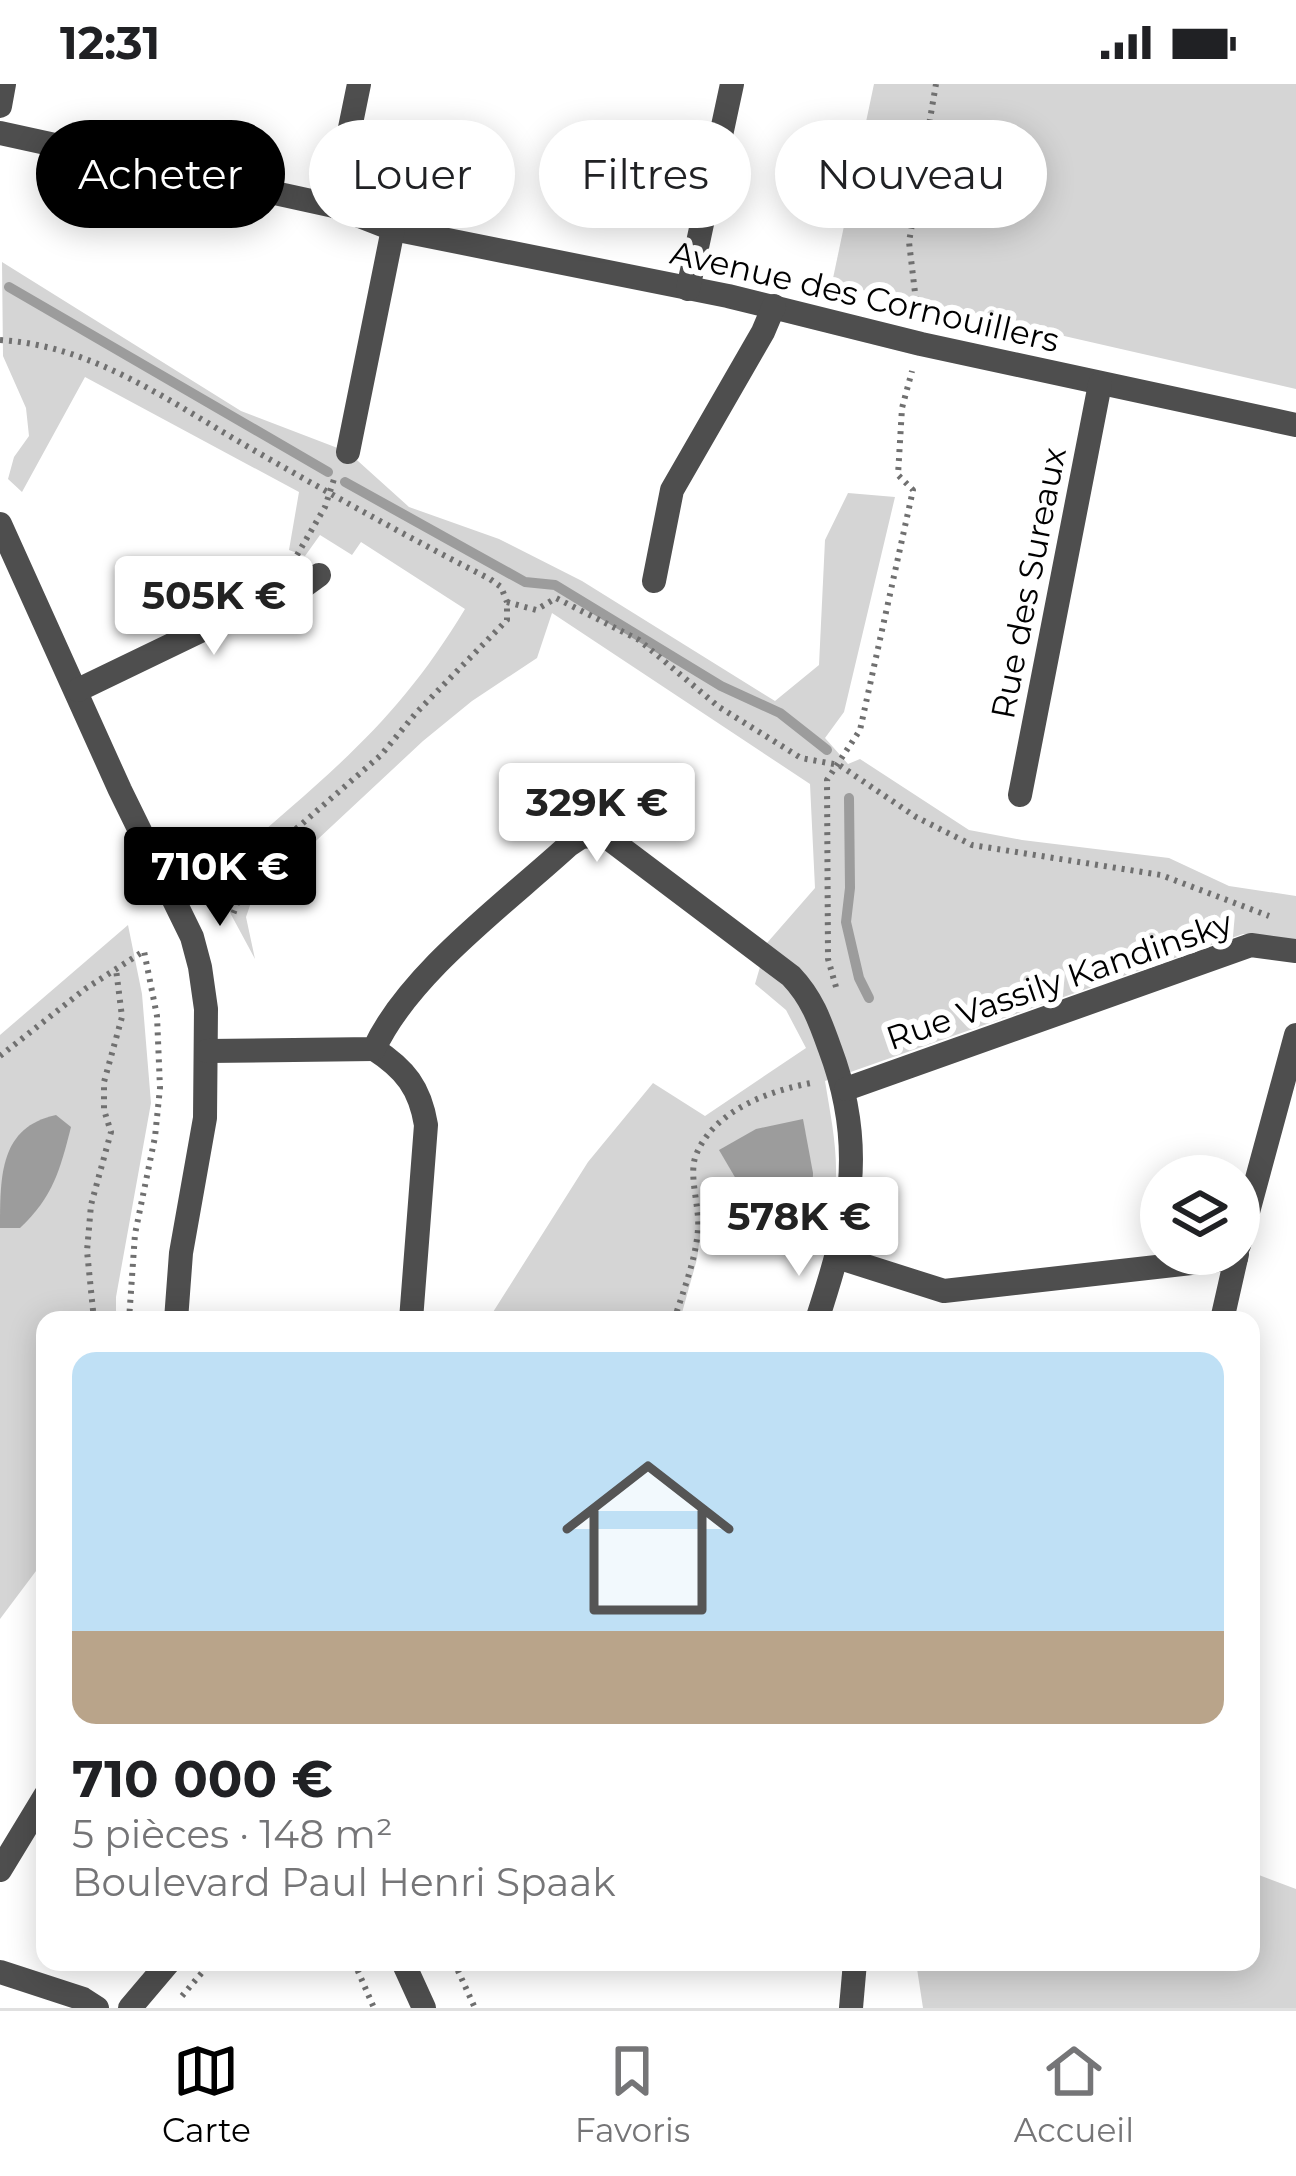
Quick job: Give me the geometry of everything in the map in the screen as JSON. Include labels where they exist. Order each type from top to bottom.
[{"type":"street","points":[[0,106],[4,84]]},
{"type":"street","points":[[352,120],[359,84]]},
{"type":"street","points":[[688,289],[732,84]]},
{"type":"street","name":"Avenue des Cornouillers","points":[[0,133],[309,201]]},
{"type":"street","points":[[348,452],[393,229]]},
{"type":"street","name":"Avenue des Cornouillers","points":[[393,229],[774,306],[921,344],[1296,425]]},
{"type":"street","points":[[654,581],[672,490],[774,306]]},
{"type":"street","name":"Rue des Sureaux","points":[[1020,795],[1100,384]]},
{"type":"street","points":[[0,524],[192,938],[206,1009],[207,1052],[202,1138],[181,1253],[177,1311]]},
{"type":"street","points":[[77,690],[219,622],[298,591],[319,574]]},
{"type":"street","points":[[374,1049],[389,1017],[422,979],[569,845],[592,834],[617,841],[791,976],[814,1004],[843,1082],[852,1174],[849,1214],[820,1311]]},
{"type":"street","name":"Rue Vassily Kandinsky","points":[[843,1082],[1251,945],[1296,951]]},
{"type":"street","points":[[1260,1167],[1296,1035]]},
{"type":"street","points":[[207,1052],[374,1049],[411,1078],[422,1099],[426,1124],[413,1311]]},
{"type":"street","points":[[837,1257],[944,1291],[1140,1265]]},
{"type":"street","points":[[1224,1311],[1232,1275]]},
{"type":"street","points":[[0,1870],[36,1811]]},
{"type":"street","points":[[130,2008],[161,1971]]},
{"type":"street","points":[[407,1971],[424,2008]]},
{"type":"street","points":[[851,2008],[854,1971]]},
{"type":"street","points":[[0,1972],[97,2008]]},
{"type":"path","points":[[839,997],[828,959],[826,779],[860,730],[913,490],[898,476],[902,408],[921,344],[909,242],[936,84]]},
{"type":"path","points":[[0,340],[32,342],[92,358],[327,493],[490,579],[507,602],[507,620],[381,755],[250,869],[232,916]]},
{"type":"path","points":[[298,591],[293,561],[326,507],[327,493],[348,452]]},
{"type":"path","points":[[507,602],[536,610],[556,598],[639,640],[719,707],[801,758],[838,765],[916,817],[973,845],[1161,875],[1278,920]]},
{"type":"path","points":[[0,1056],[144,951],[160,1040],[159,1112],[135,1234],[130,1311]]},
{"type":"path","points":[[93,1311],[87,1251],[92,1205],[111,1132],[104,1110],[104,1082],[122,1018],[116,969]]},
{"type":"path","points":[[676,1311],[698,1232],[694,1157],[709,1136],[738,1110],[773,1091],[843,1082]]},
{"type":"path","points":[[172,2008],[204,1971]]},
{"type":"path","points":[[358,1971],[374,2008]]},
{"type":"path","points":[[458,1971],[475,2008]]},
{"type":"shaded area","points":[[874,84],[1296,84],[1296,389],[832,283],[844,228],[1047,228],[1047,120],[866,120]]},
{"type":"shaded area","points":[[2,262],[241,411],[348,452],[409,507],[499,539],[582,581],[775,701],[819,665],[825,540],[848,493],[895,497],[844,712],[825,738],[848,764],[860,759],[969,830],[1169,858],[1229,886],[1296,896],[1296,946],[1243,934],[825,1081],[836,1185],[817,1245],[702,1221],[683,1311],[494,1311],[588,1162],[653,1083],[705,1116],[806,1048],[786,1010],[755,984],[767,943],[815,888],[810,784],[552,613],[537,658],[423,741],[288,867],[260,876],[246,917],[255,959],[227,907],[201,877],[258,836],[364,740],[406,693],[465,609],[361,542],[352,555],[320,535],[305,556],[289,550],[299,492],[85,377],[22,492],[8,479],[14,457],[29,436],[26,408],[3,356]]},
{"type":"shaded area","points":[[128,925],[142,994],[151,1103],[116,1311],[36,1311],[36,1571],[0,1619],[0,1035]]},
{"type":"shaded area","points":[[56,1115],[71,1127],[54,1182],[20,1228],[0,1228],[7,1156],[24,1130]]},
{"type":"shaded area","points":[[803,1119],[813,1173],[811,1219],[736,1179],[719,1150],[756,1129]]},
{"type":"shaded area","points":[[1260,1875],[1296,1889],[1296,2008],[923,2008],[917,1971],[1260,1971]]},
{"type":"waterway","points":[[9,287],[328,472]]},
{"type":"waterway","points":[[345,482],[525,582],[555,585],[721,686],[780,713],[827,750]]},
{"type":"waterway","points":[[849,798],[846,922],[859,978],[869,998]]}]
